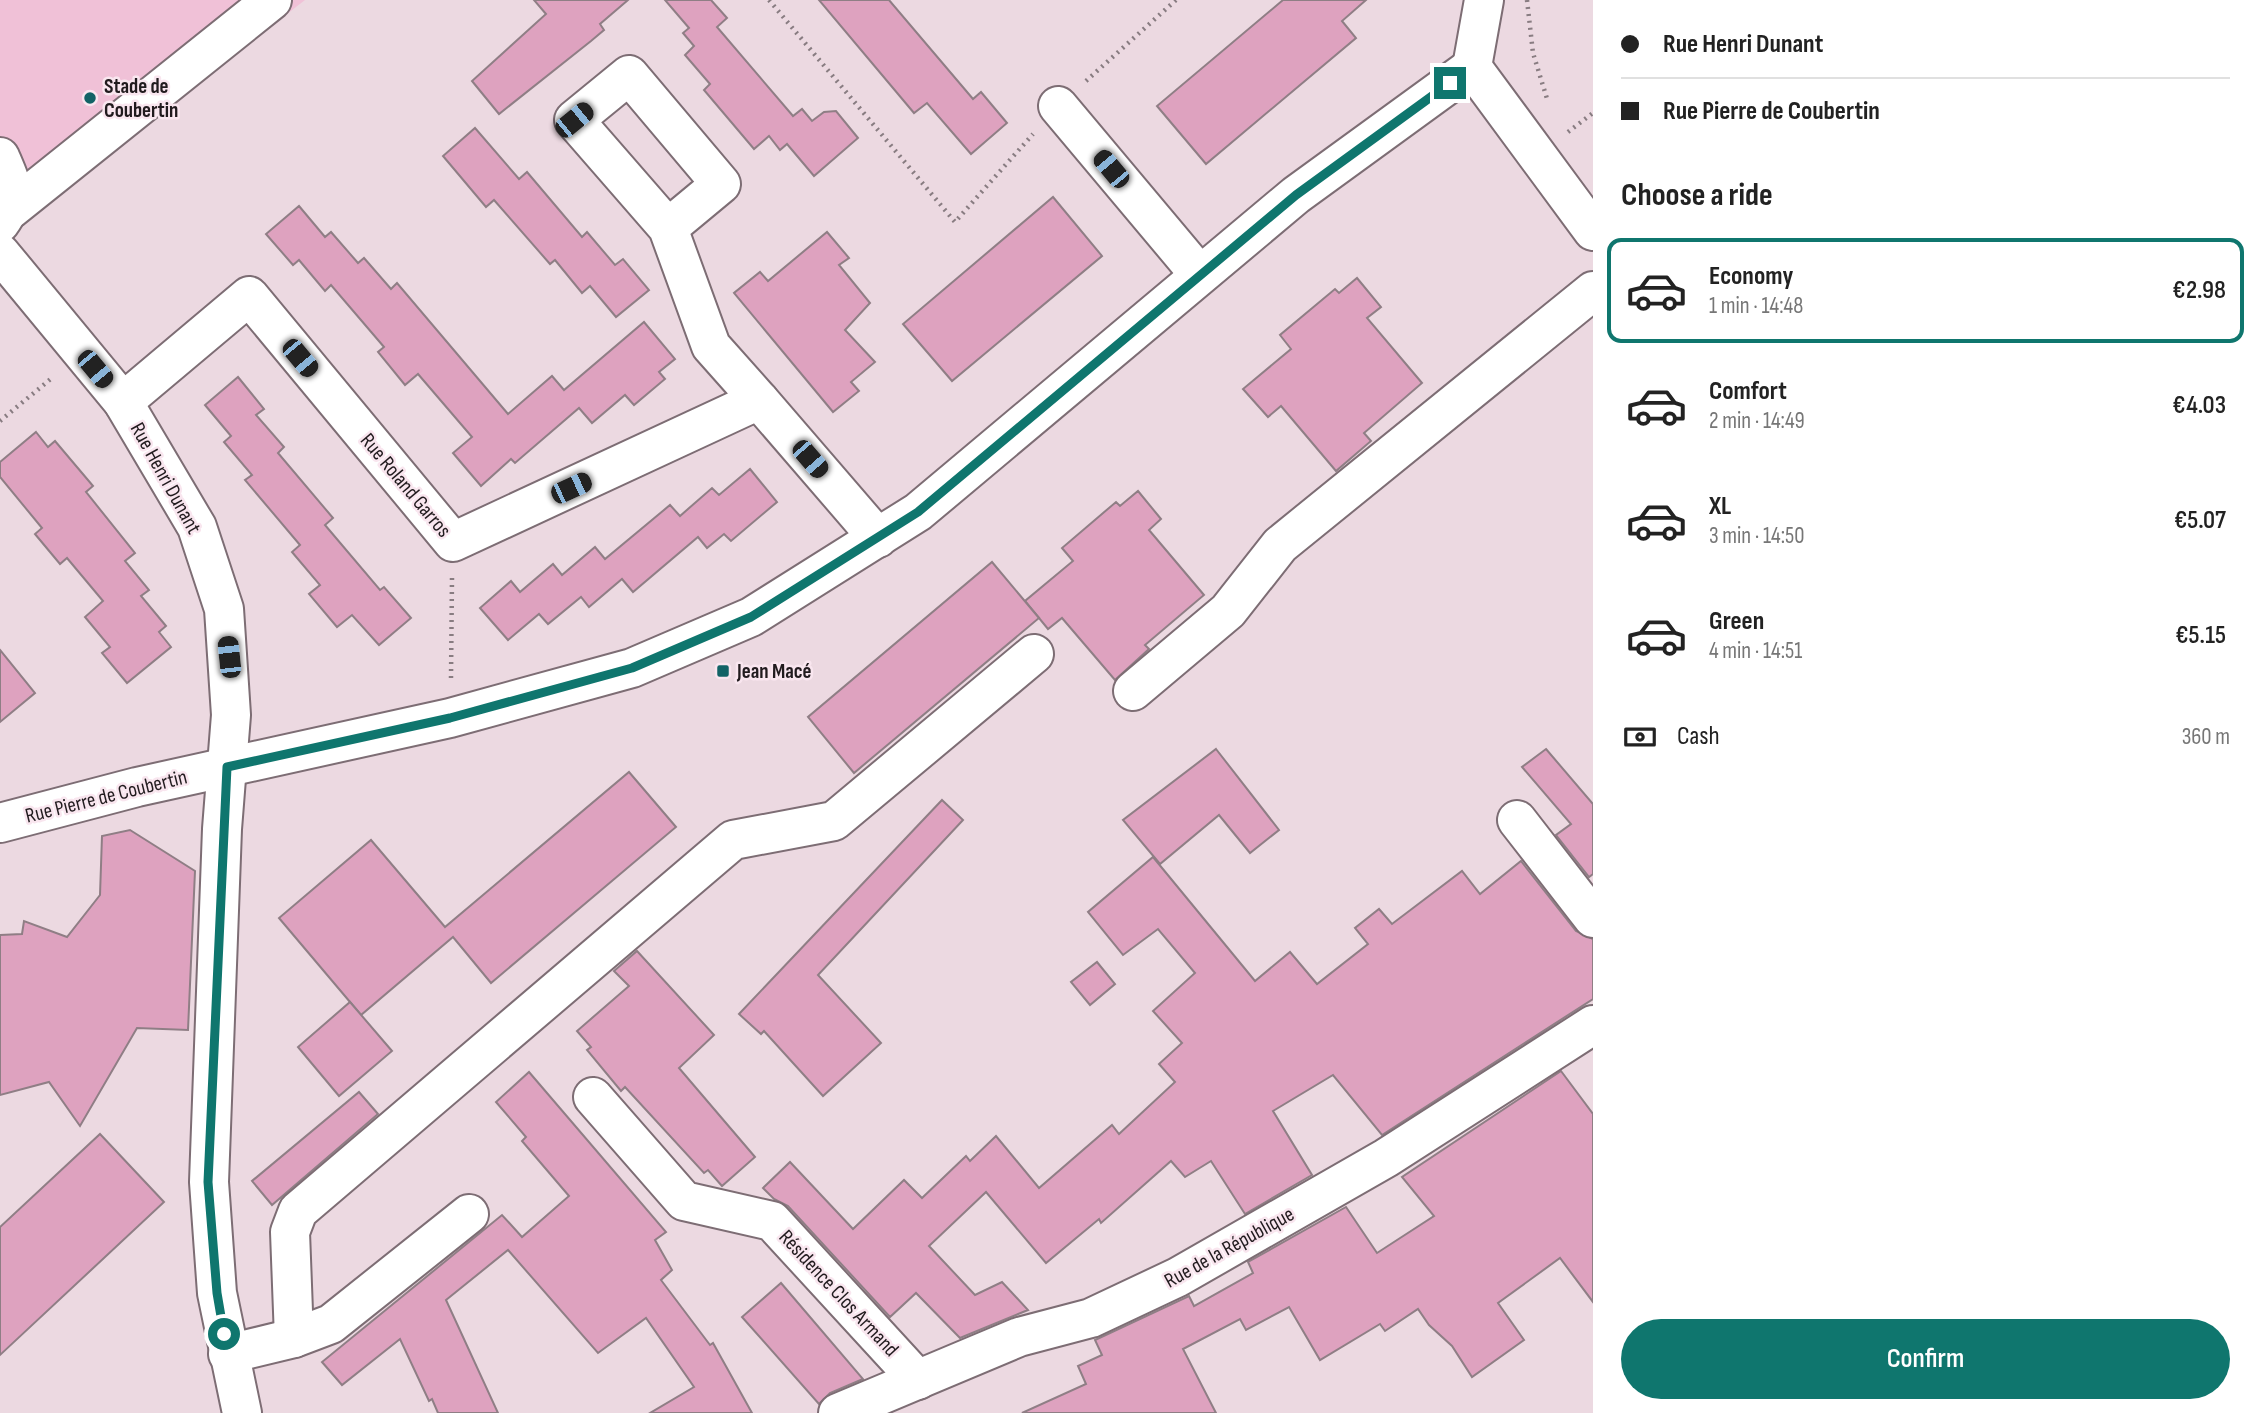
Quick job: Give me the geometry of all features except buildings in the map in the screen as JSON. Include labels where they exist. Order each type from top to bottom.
[{"type":"street","points":[[3,235],[272,0]]},
{"type":"street","points":[[1484,0],[1472,67],[1593,231]]},
{"type":"street","name":"Rue Pierre de Coubertin","points":[[0,823],[227,767],[450,718],[644,663],[751,617],[918,512],[1296,195],[1472,67]]},
{"type":"street","points":[[1058,106],[1199,274]]},
{"type":"street","points":[[0,157],[11,184],[3,235]]},
{"type":"street","points":[[668,228],[711,346],[878,538]]},
{"type":"street","name":"Rue Henri Dunant","points":[[3,235],[70,363],[122,402],[197,527],[224,609],[231,715],[208,1182],[217,1293],[242,1413]]},
{"type":"street","points":[[1133,691],[1228,611],[1280,545],[1593,291]]},
{"type":"street","name":"Rue Roland Garros","points":[[122,402],[249,296],[453,542],[759,400]]},
{"type":"street","points":[[294,1338],[290,1232],[298,1211],[733,840],[834,821],[1034,654]]},
{"type":"street","points":[[1517,820],[1593,918]]},
{"type":"street","name":"Rue de la République","points":[[838,1413],[1019,1337],[1091,1318],[1178,1277],[1386,1158],[1593,1025]]},
{"type":"street","name":"Résidence Clos Armand","points":[[593,1097],[684,1201],[772,1221],[918,1380]]},
{"type":"street","points":[[228,1354],[294,1338],[331,1324],[469,1214]]},
{"type":"path","points":[[769,0],[956,222],[1058,106],[1176,0]]},
{"type":"path","points":[[1527,0],[1533,53],[1549,105]]},
{"type":"path","points":[[0,421],[70,363]]},
{"type":"path","points":[[450,718],[453,542]]},
{"type":"shaded area","name":"Stade de Coubertin","points":[[0,0],[305,0],[18,224],[0,196]]},
{"type":"place","name":"Stade de Coubertin","points":[[90,98]]},
{"type":"place","name":"Jean Macé","points":[[723,671]]},
{"type":"route","points":[[224,1334],[217,1293],[208,1182],[216,1052],[222,829],[227,767],[450,718],[632,668],[751,617],[918,512],[1296,195],[1450,83]]}]
